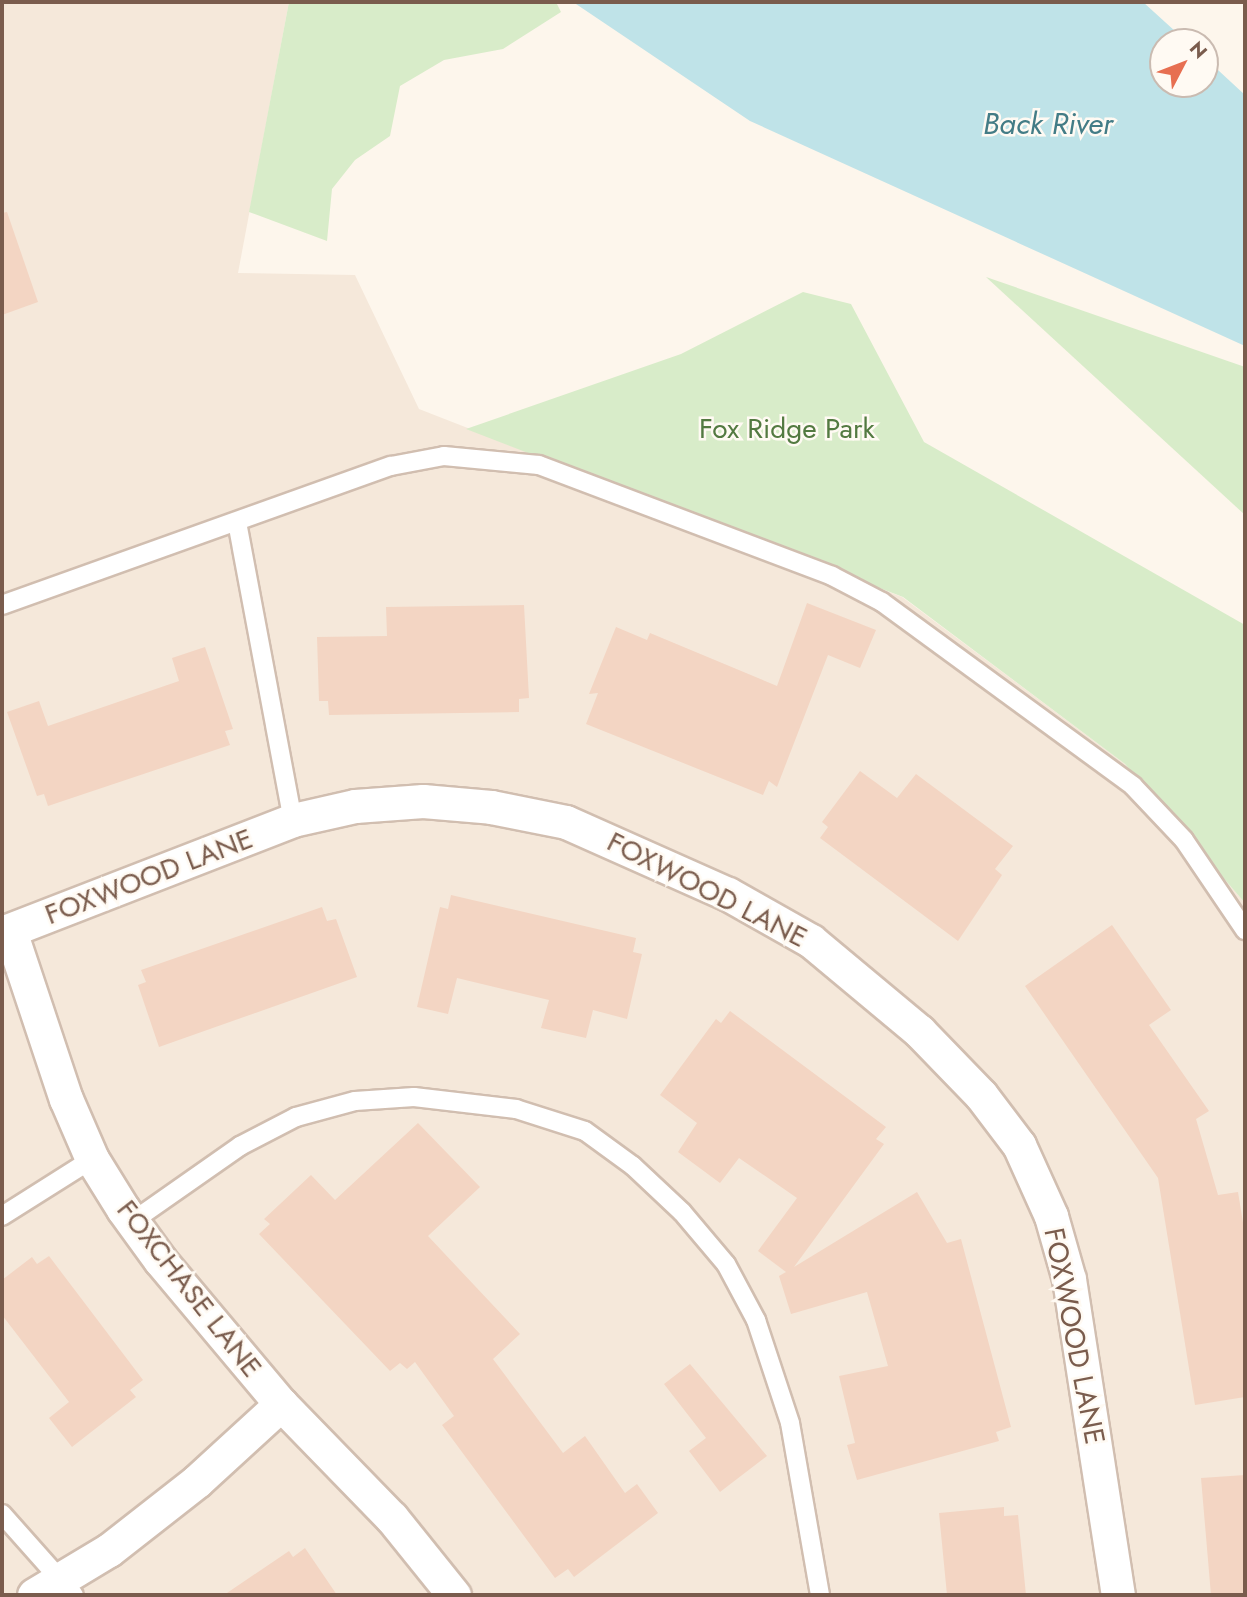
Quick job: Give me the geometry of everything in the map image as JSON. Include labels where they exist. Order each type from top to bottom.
[{"type":"street","name":"FOXWOOD LANE","points":[[6,932],[293,820],[355,806],[423,801],[491,807],[566,822],[728,894],[811,941],[919,1031],[981,1095],[1019,1145],[1051,1216],[1069,1279],[1118,1595]]},
{"type":"street","name":"FOXCHASE LANE","points":[[6,932],[66,1099],[92,1159],[132,1221],[281,1404],[392,1518],[454,1595]]},
{"type":"street","points":[[56,1590],[197,1481],[281,1404]]},
{"type":"lane","points":[[2,605],[391,466],[444,456],[539,465],[832,576],[882,602],[1133,786],[1184,840],[1245,930]]},
{"type":"lane","points":[[237,522],[293,820]]},
{"type":"lane","points":[[132,1221],[240,1146],[296,1117],[355,1101],[414,1097],[516,1110],[585,1131],[633,1166],[682,1212],[726,1264],[755,1320],[790,1423],[820,1595]]},
{"type":"lane","points":[[2,1216],[92,1159]]},
{"type":"lane","points":[[2,1514],[56,1590]]},
{"type":"shaded area","points":[[2,2],[289,2],[238,273],[355,275],[419,409],[902,597],[1125,764],[1245,903],[1245,1595],[2,1595]]},
{"type":"green space","points":[[289,2],[556,2],[561,12],[503,49],[444,60],[400,86],[390,136],[355,160],[332,189],[327,241],[249,212]]},
{"type":"green space","points":[[986,277],[1245,367],[1245,515]]},
{"type":"green space","name":"Fox Ridge Park","points":[[803,292],[851,304],[924,442],[1245,625],[1245,903],[1125,764],[903,597],[466,429],[681,354]]},
{"type":"water","name":"Back River","points":[[573,2],[1143,2],[1172,28],[1149,28],[1149,98],[1219,98],[1219,71],[1245,95],[1245,346],[750,121]]},
{"type":"building","points":[[7,212],[38,302],[2,315],[2,213]]},
{"type":"building","points":[[807,603],[876,630],[860,668],[828,655],[777,787],[769,781],[763,795],[586,724],[598,693],[589,694],[616,627],[647,640],[650,633],[777,686]]},
{"type":"building","points":[[524,605],[529,698],[519,699],[519,712],[329,715],[328,701],[319,701],[317,637],[387,636],[386,607]]},
{"type":"building","points":[[205,647],[233,729],[225,731],[230,745],[48,806],[44,794],[37,796],[7,712],[39,701],[48,726],[179,681],[172,658]]},
{"type":"building","points":[[860,771],[897,798],[916,774],[1013,846],[995,869],[1002,875],[958,941],[820,838],[828,827],[822,822]]},
{"type":"building","points":[[451,895],[636,938],[633,952],[642,954],[627,1019],[593,1010],[586,1038],[541,1028],[549,1000],[457,978],[448,1014],[417,1007],[440,907],[448,909]]},
{"type":"building","points":[[322,907],[327,921],[336,919],[357,977],[159,1047],[138,985],[146,982],[141,970]]},
{"type":"building","points":[[1112,925],[1171,1010],[1149,1025],[1209,1111],[1196,1119],[1218,1195],[1238,1192],[1245,1235],[1245,1397],[1195,1405],[1158,1178],[1025,986]]},
{"type":"building","points":[[730,1011],[886,1127],[876,1139],[884,1144],[794,1267],[917,1192],[947,1243],[961,1239],[1011,1427],[996,1432],[999,1441],[857,1480],[847,1445],[855,1443],[839,1376],[888,1366],[867,1292],[791,1314],[779,1276],[786,1272],[758,1251],[797,1198],[739,1158],[720,1183],[678,1152],[697,1123],[660,1095],[716,1019],[721,1023]]},
{"type":"building","points":[[418,1123],[480,1187],[428,1236],[520,1334],[493,1359],[563,1453],[585,1436],[625,1493],[637,1484],[658,1513],[574,1577],[568,1569],[555,1578],[442,1425],[454,1416],[415,1362],[407,1369],[400,1363],[390,1371],[259,1234],[270,1224],[264,1219],[311,1175],[335,1200]]},
{"type":"building","points":[[49,1256],[143,1380],[130,1390],[136,1397],[72,1447],[49,1418],[69,1402],[2,1315],[2,1280],[32,1257],[37,1264]]},
{"type":"building","points":[[690,1364],[767,1456],[720,1492],[689,1451],[706,1438],[664,1384]]},
{"type":"building","points":[[1245,1475],[1245,1595],[1211,1595],[1201,1478]]},
{"type":"building","points":[[1004,1507],[1004,1516],[1018,1515],[1026,1595],[947,1595],[939,1513]]},
{"type":"building","points":[[305,1548],[337,1595],[224,1595],[289,1551],[293,1557]]}]
